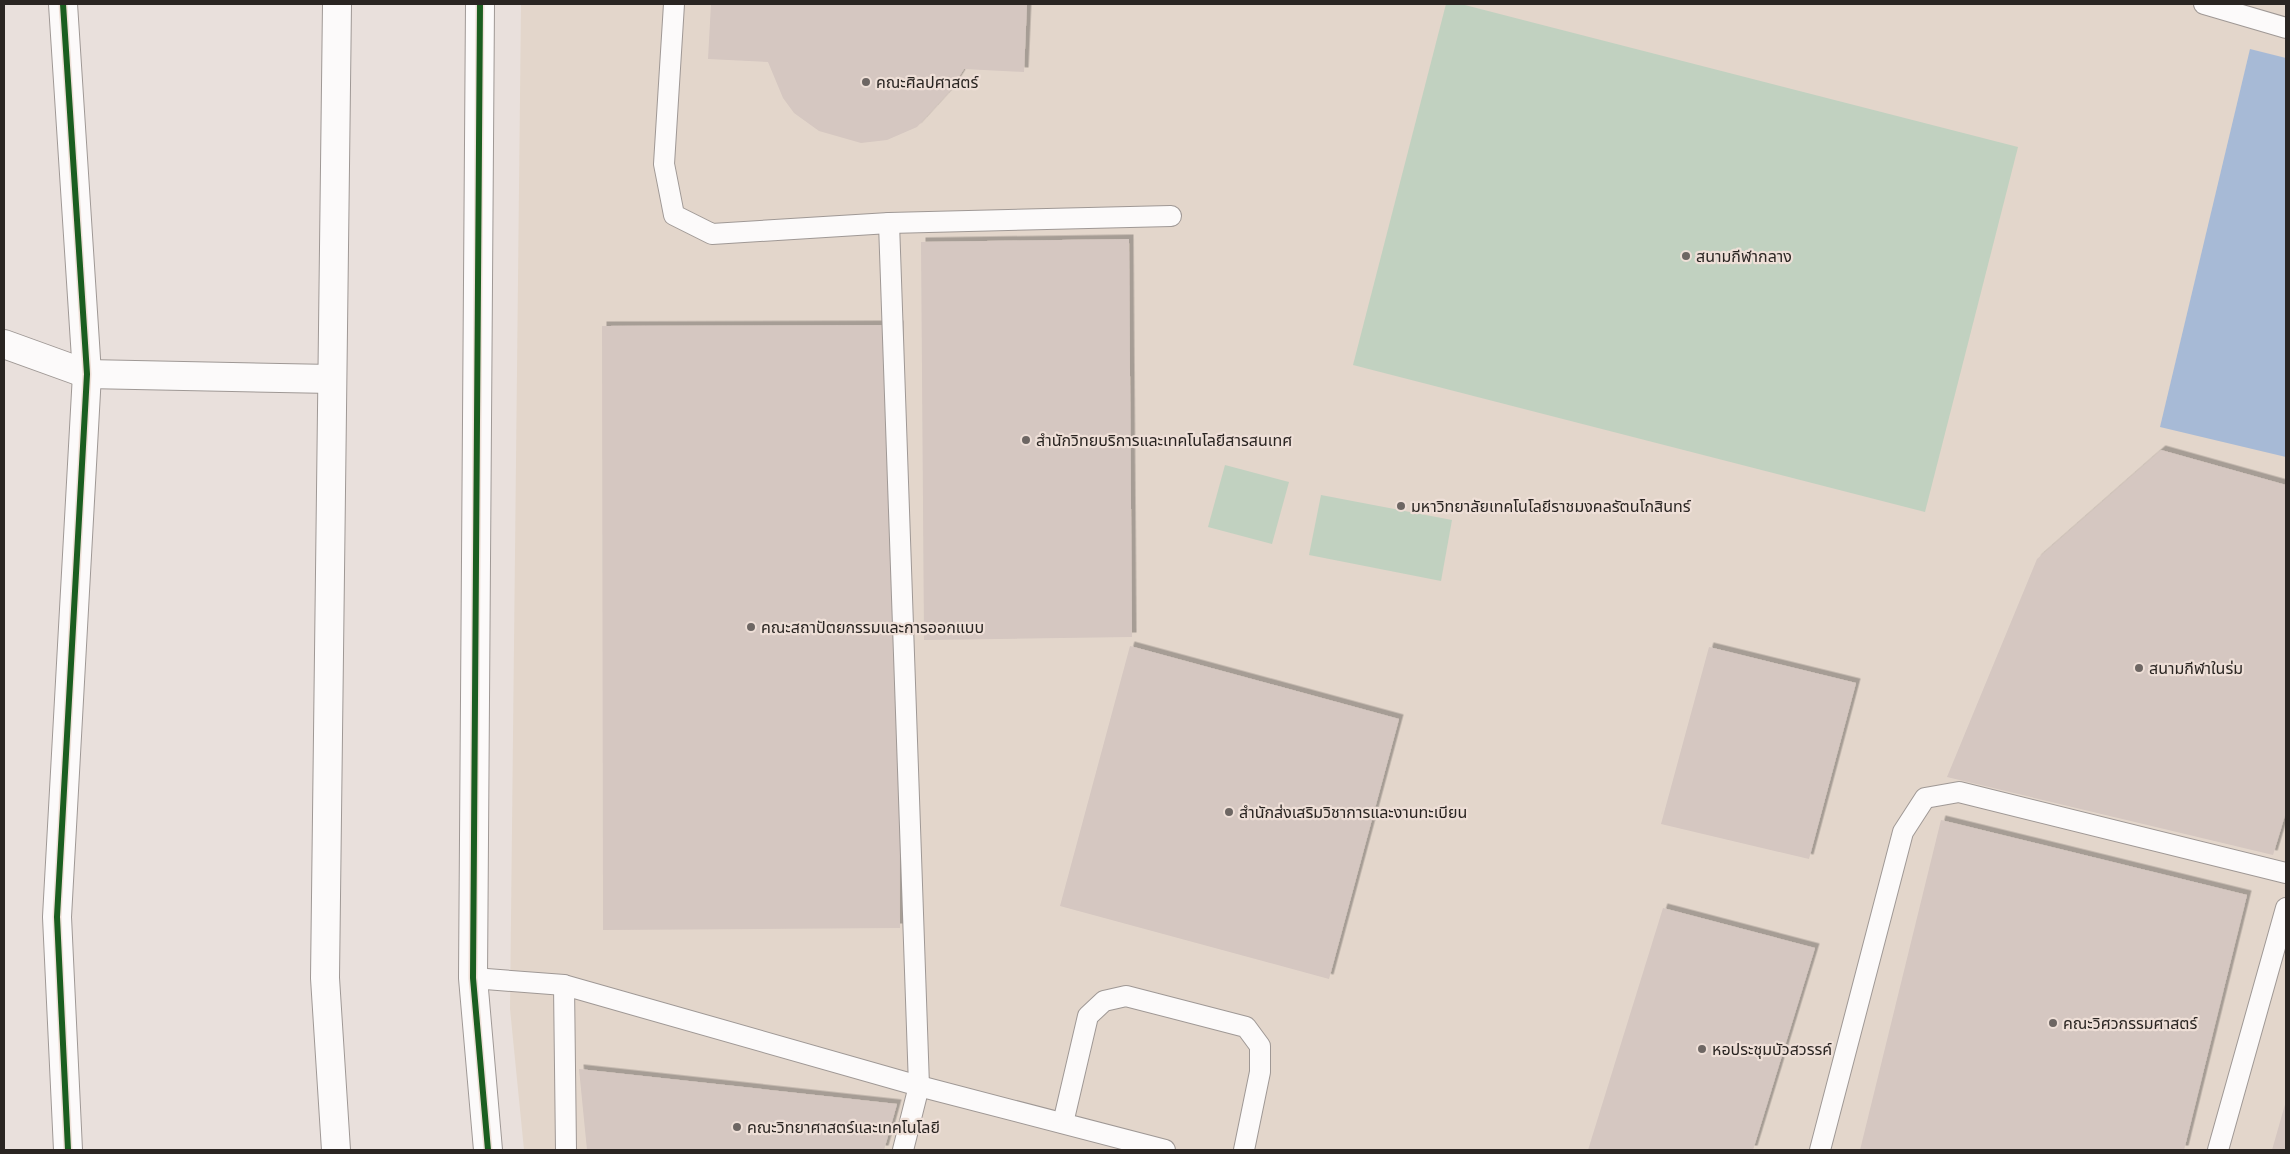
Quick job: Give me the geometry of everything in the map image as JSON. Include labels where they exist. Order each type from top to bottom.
[{"type":"street","points":[[63,4],[87,374],[57,916],[68,1150]]},
{"type":"street","points":[[336,1150],[324,978],[337,4]]},
{"type":"street","points":[[480,4],[473,978],[488,1150]]},
{"type":"street","points":[[4,344],[87,374],[332,379]]},
{"type":"lane","points":[[674,4],[664,164],[674,215],[712,234],[889,223],[1171,216]]},
{"type":"lane","points":[[2204,4],[2286,28]]},
{"type":"lane","points":[[889,223],[919,1086],[903,1150]]},
{"type":"lane","points":[[1820,1150],[1903,832],[1925,798],[1958,792],[2286,873]]},
{"type":"lane","points":[[2218,1150],[2286,908]]},
{"type":"lane","points":[[473,978],[564,985],[919,1086],[1165,1150]]},
{"type":"lane","points":[[564,985],[566,1150]]},
{"type":"lane","points":[[1063,1123],[1088,1016],[1104,1001],[1126,996],[1246,1027],[1260,1046],[1260,1072],[1244,1150]]},
{"type":"shaded area","name":"มหาวิทยาลัยเทคโนโลยีราชมงคลรัตนโกสินทร์","points":[[521,4],[2286,4],[2286,1150],[524,1150],[510,1009]]},
{"type":"green space","name":"สนามกีฬากลาง","points":[[1446,4],[1461,4],[2018,147],[1925,512],[1353,365]]},
{"type":"green space","points":[[1225,465],[1289,482],[1272,544],[1208,527]]},
{"type":"green space","points":[[1321,495],[1452,520],[1441,581],[1309,555]]},
{"type":"water","points":[[2250,49],[2286,58],[2286,457],[2160,427]]},
{"type":"building","name":"คณะศิลปศาสตร์","points":[[711,4],[1027,4],[1024,72],[964,69],[950,91],[917,127],[887,140],[861,143],[819,131],[794,113],[783,98],[768,62],[708,59]]},
{"type":"building","name":"สำนักวิทยบริการและเทคโนโลยีสารสนเทศ","points":[[1129,239],[1132,637],[924,640],[921,242]]},
{"type":"building","name":"คณะสถาปัตยกรรมและการออกแบบ","points":[[899,325],[900,928],[603,930],[602,326]]},
{"type":"building","name":"สนามกีฬาในร่ม","points":[[2161,450],[2286,485],[2286,812],[2273,855],[1947,777],[2037,559]]},
{"type":"building","name":"สำนักส่งเสริมวิชาการและงานทะเบียน","points":[[1130,646],[1399,719],[1329,979],[1060,906]]},
{"type":"building","points":[[1709,647],[1856,683],[1809,859],[1661,824]]},
{"type":"building","name":"คณะวิศวกรรมศาสตร์","points":[[1941,820],[2247,895],[2184,1150],[1860,1150]]},
{"type":"building","name":"หอประชุมบัวสวรรค์","points":[[1663,908],[1815,948],[1753,1150],[1588,1150]]},
{"type":"building","name":"คณะวิทยาศาสตร์และเทคโนโลยี","points":[[579,1069],[897,1104],[884,1150],[587,1150]]},
{"type":"building","points":[[2286,1101],[2286,1150],[2272,1150]]},
{"type":"cycle path","points":[[63,4],[87,374],[57,917],[68,1150]]},
{"type":"cycle path","points":[[480,4],[473,978],[488,1150]]},
{"type":"place","name":"คณะศิลปศาสตร์","points":[[866,82]]},
{"type":"place","name":"สนามกีฬากลาง","points":[[1686,256]]},
{"type":"place","name":"สำนักวิทยบริการและเทคโนโลยีสารสนเทศ","points":[[1026,440]]},
{"type":"place","name":"มหาวิทยาลัยเทคโนโลยีราชมงคลรัตนโกสินทร์","points":[[1401,506]]},
{"type":"place","name":"คณะสถาปัตยกรรมและการออกแบบ","points":[[751,627]]},
{"type":"place","name":"สนามกีฬาในร่ม","points":[[2139,668]]},
{"type":"place","name":"สำนักส่งเสริมวิชาการและงานทะเบียน","points":[[1229,812]]},
{"type":"place","name":"คณะวิศวกรรมศาสตร์","points":[[2053,1023]]},
{"type":"place","name":"หอประชุมบัวสวรรค์","points":[[1702,1049]]},
{"type":"place","name":"คณะวิทยาศาสตร์และเทคโนโลยี","points":[[737,1127]]}]
